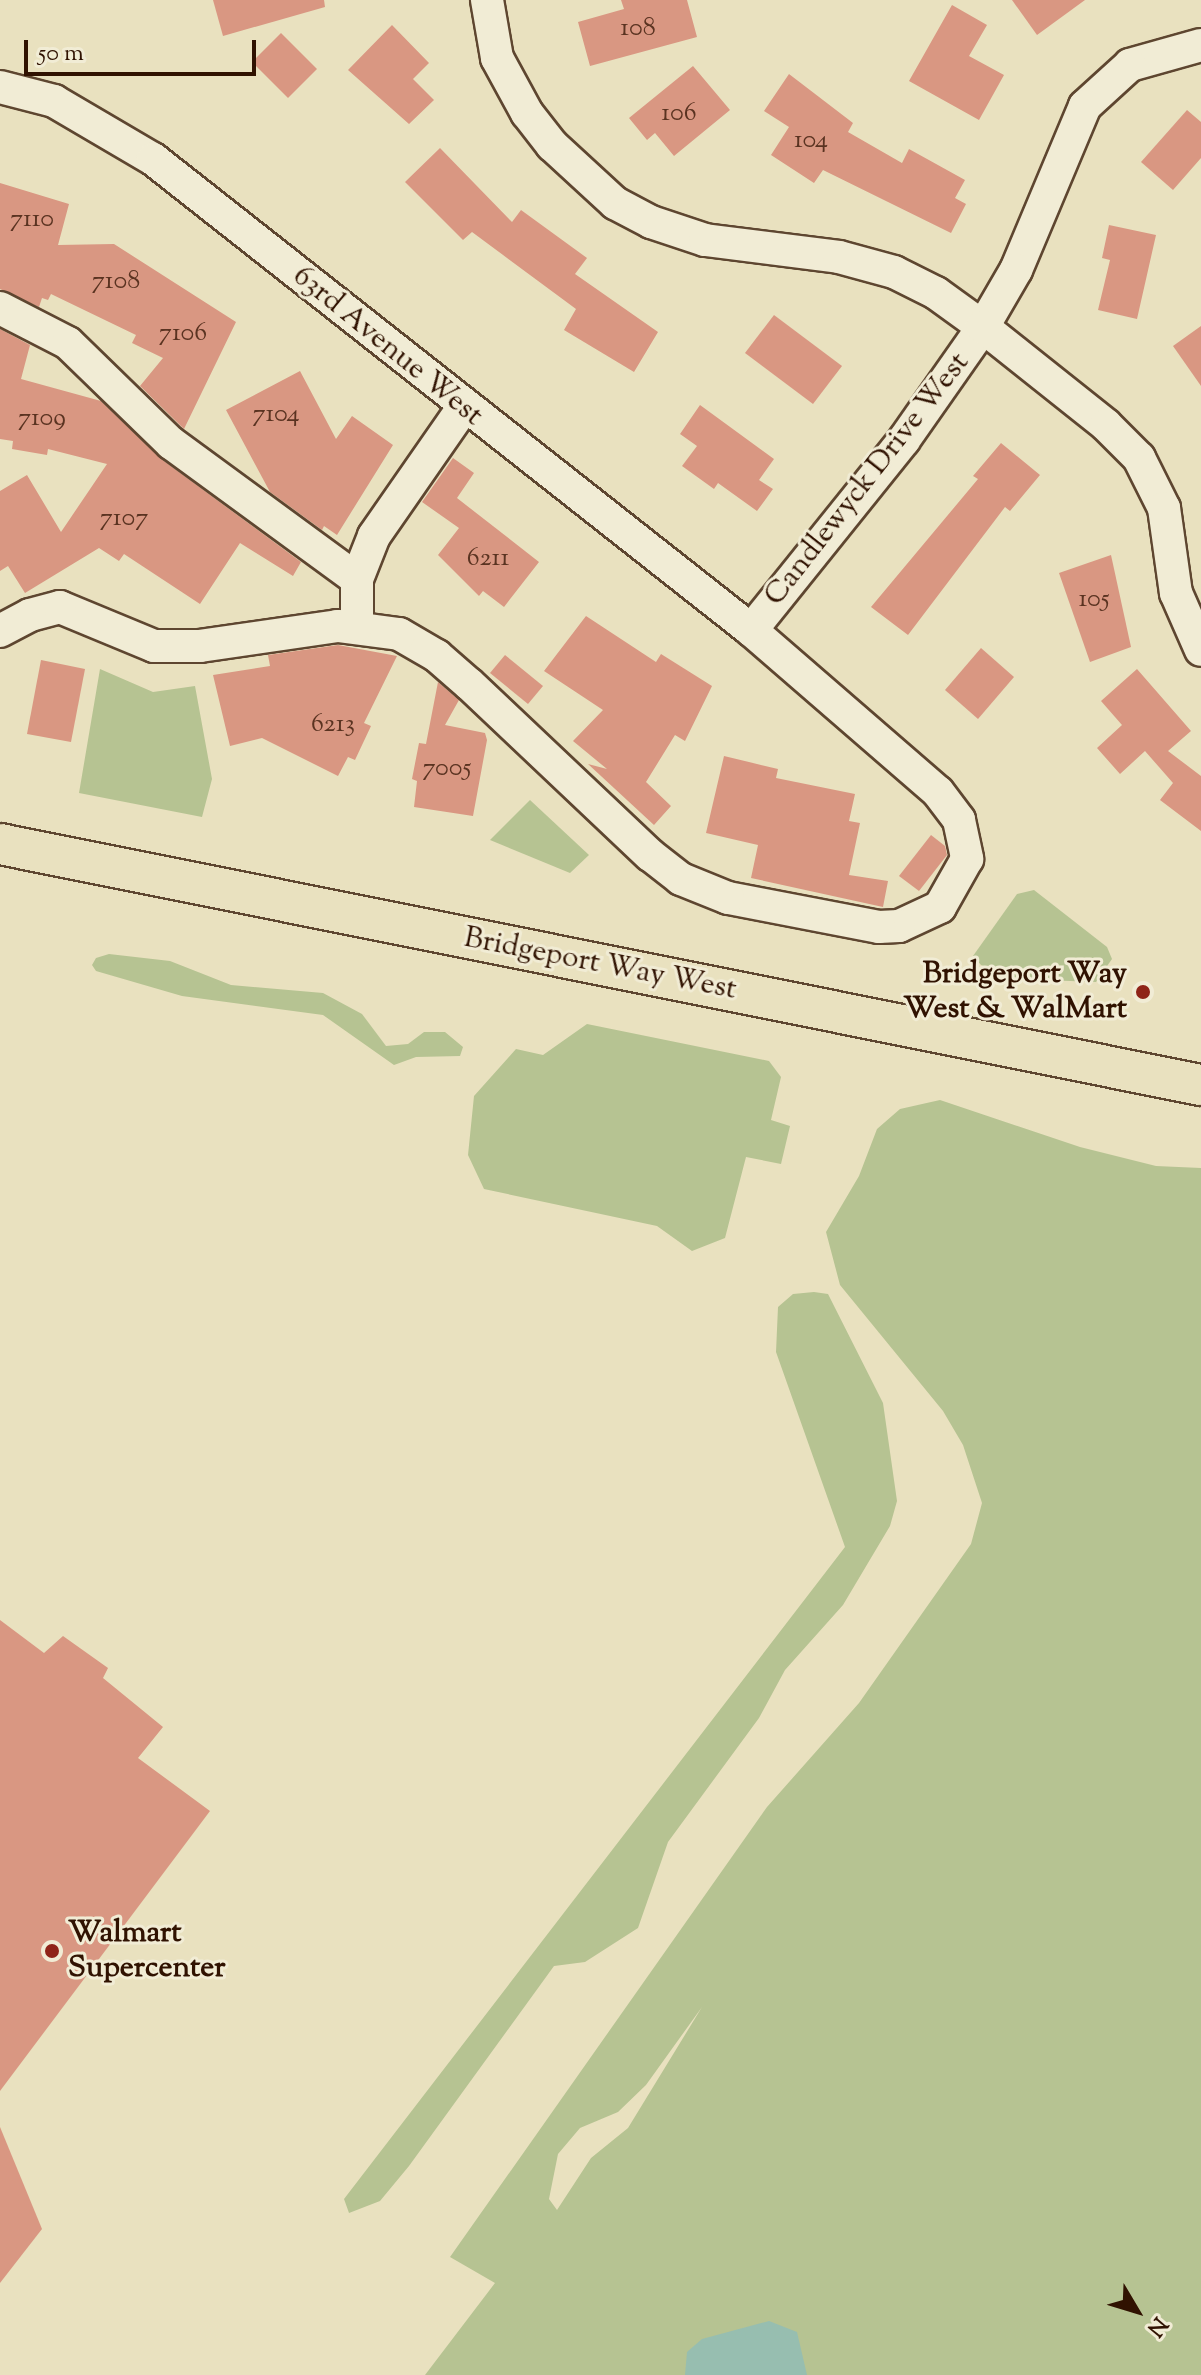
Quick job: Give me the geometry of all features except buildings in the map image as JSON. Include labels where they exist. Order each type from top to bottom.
[{"type":"main road","name":"Bridgeport Way West","points":[[0,844],[1201,1085]]},
{"type":"street","points":[[487,0],[497,58],[527,113],[552,145],[615,203],[651,222],[705,240],[839,257],[894,272],[936,293],[983,327]]},
{"type":"street","name":"Candlewyck Drive West","points":[[751,630],[913,427],[983,327],[1022,257],[1085,106],[1130,65],[1201,45]]},
{"type":"street","name":"63rd Avenue West","points":[[5,87],[54,101],[153,159],[463,408],[751,630],[946,801],[967,849],[964,870],[947,899],[917,922],[879,927],[728,898],[696,887],[609,820],[437,656],[399,634],[357,625]]},
{"type":"street","points":[[0,308],[68,343],[171,443],[357,579]]},
{"type":"street","name":"Candlewyck Drive West","points":[[983,327],[1106,425],[1147,469],[1164,508],[1176,593],[1201,650]]},
{"type":"street","points":[[0,631],[60,607],[139,643],[171,648],[357,625],[357,579],[384,518],[463,408]]},
{"type":"green space","points":[[100,669],[153,692],[195,686],[212,779],[202,817],[79,793]]},
{"type":"green space","points":[[530,800],[589,855],[570,873],[490,840]]},
{"type":"green space","points":[[1034,890],[1107,947],[1112,959],[1096,982],[1019,979],[981,965],[973,956],[1017,894]]},
{"type":"green space","points":[[109,954],[170,961],[231,985],[323,993],[362,1014],[386,1046],[408,1044],[424,1032],[445,1032],[463,1047],[460,1056],[416,1057],[394,1065],[323,1015],[182,996],[96,971],[92,965],[96,958]]},
{"type":"green space","points":[[587,1024],[769,1061],[781,1077],[771,1120],[790,1126],[781,1164],[746,1157],[725,1238],[692,1251],[657,1226],[484,1189],[468,1155],[474,1096],[516,1049],[543,1055]]},
{"type":"green space","points":[[940,1100],[1080,1147],[1156,1166],[1201,1168],[1201,2375],[425,2375],[495,2283],[450,2257],[767,1807],[859,1703],[971,1544],[982,1503],[963,1445],[943,1411],[840,1285],[826,1232],[859,1176],[877,1129],[900,1109]],"holes":[[[702,2007],[628,2128],[591,2158],[557,2210],[549,2199],[558,2154],[580,2128],[618,2112],[646,2085]]]},
{"type":"green space","points":[[793,1294],[828,1294],[883,1403],[897,1501],[890,1526],[843,1605],[785,1670],[759,1718],[668,1842],[638,1928],[585,1962],[554,1966],[409,2166],[380,2201],[349,2213],[344,2199],[845,1547],[776,1352],[778,1307]]},
{"type":"water","points":[[769,2321],[797,2332],[807,2375],[685,2375],[687,2352],[702,2339]]},
{"type":"place","name":"Bridgeport Way West & WalMart","points":[[1143,992]]},
{"type":"place","name":"Walmart Supercenter","points":[[52,1951]]}]
